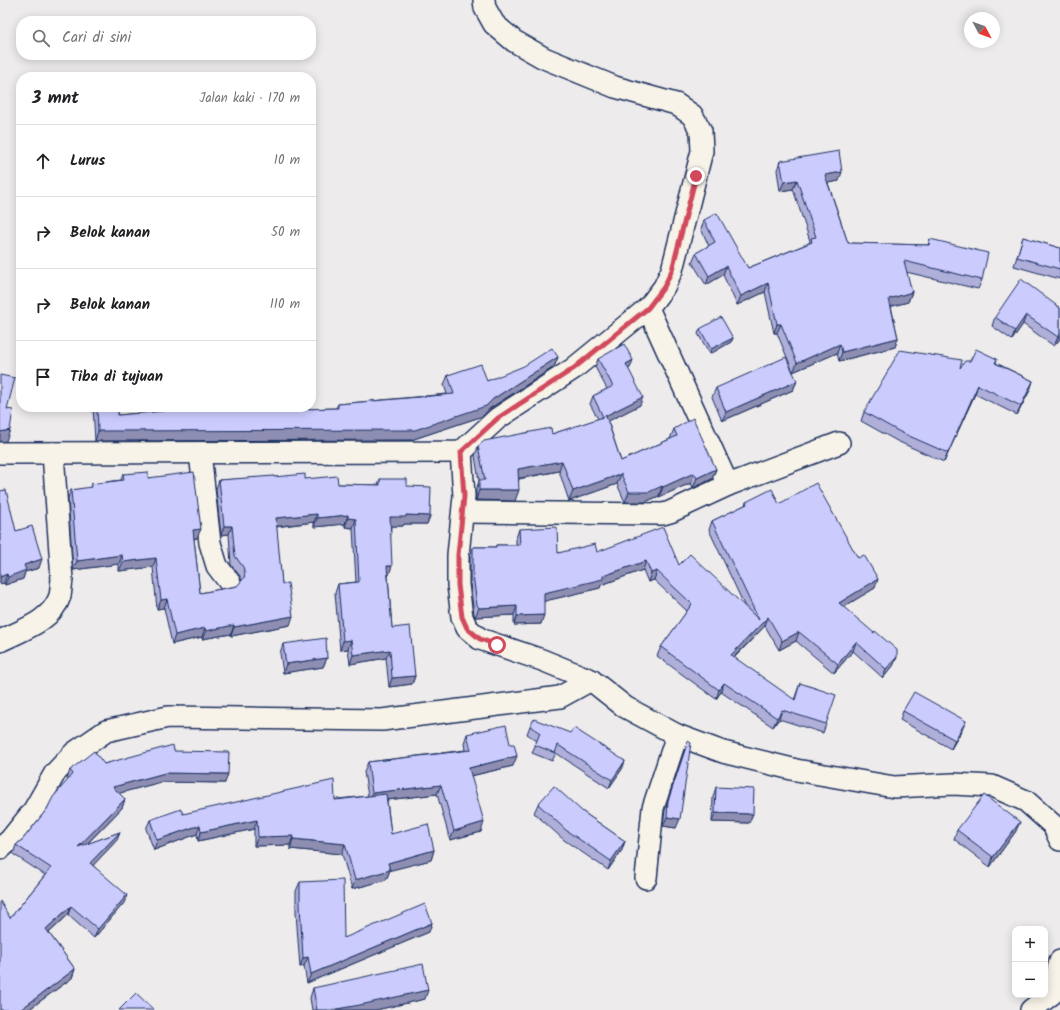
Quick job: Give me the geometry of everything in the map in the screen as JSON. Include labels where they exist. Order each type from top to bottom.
[{"type":"street","points":[[0,453],[461,452],[498,418],[573,369],[648,308],[664,287],[672,270],[702,151],[702,131],[692,115],[676,104],[614,87],[544,58],[514,41],[494,24],[485,8],[484,0]]},
{"type":"street","points":[[648,308],[728,484]]},
{"type":"street","points":[[463,512],[663,514],[728,484],[839,444]]},
{"type":"street","points":[[461,452],[464,496],[458,555],[458,585],[462,617],[467,628],[480,639],[542,660],[591,680],[625,707],[677,735],[723,752],[796,770],[894,787],[953,784],[992,786],[1026,801],[1053,824],[1060,840]]},
{"type":"street","points":[[0,641],[44,619],[54,608],[60,595],[62,580],[53,453]]},
{"type":"street","points":[[200,453],[210,543],[217,566],[230,583]]},
{"type":"street","points":[[0,849],[10,840],[34,810],[55,773],[74,753],[106,731],[168,717],[382,720],[560,697],[591,680]]},
{"type":"street","points":[[646,878],[653,808],[677,735]]},
{"type":"street","points":[[1031,1010],[1050,1002],[1060,961]]},
{"type":"building","points":[[839,151],[842,172],[825,175],[848,243],[929,245],[930,239],[988,253],[982,280],[904,261],[912,292],[889,299],[898,338],[842,352],[840,344],[797,363],[781,324],[777,324],[768,283],[741,296],[726,266],[709,276],[696,253],[715,242],[704,220],[717,213],[748,268],[812,242],[811,238],[816,237],[797,180],[784,182],[780,161]]},
{"type":"building","points":[[1023,237],[1060,248],[1060,269],[1017,257]]},
{"type":"building","points":[[1021,279],[1060,308],[1060,334],[1058,337],[1026,315],[1015,331],[995,317]]},
{"type":"building","points":[[721,317],[733,338],[711,349],[700,329]]},
{"type":"building","points":[[624,344],[633,360],[626,364],[643,397],[603,417],[593,396],[613,386],[598,359]]},
{"type":"building","points":[[552,348],[558,357],[493,399],[486,406],[415,430],[98,431],[97,412],[118,412],[118,415],[152,412],[316,412],[316,409],[338,408],[338,404],[454,394],[448,375],[481,364],[487,381],[524,366]]},
{"type":"building","points":[[976,349],[997,359],[995,363],[1033,381],[1021,406],[978,385],[948,453],[900,432],[864,412],[900,350],[962,360],[960,368],[965,361],[970,361]]},
{"type":"building","points":[[786,357],[797,381],[726,412],[716,388]]},
{"type":"building","points":[[0,375],[15,378],[7,409],[13,410],[10,430],[0,432]]},
{"type":"building","points":[[606,416],[621,461],[677,436],[674,429],[693,418],[716,469],[697,478],[694,473],[649,492],[629,492],[621,474],[573,491],[562,461],[518,469],[519,490],[479,490],[479,480],[485,480],[478,446],[484,441],[551,428],[552,434]]},
{"type":"building","points":[[148,472],[148,478],[194,472],[201,529],[193,530],[200,593],[237,586],[244,578],[245,573],[243,567],[235,556],[232,526],[224,526],[219,480],[305,474],[305,479],[337,476],[338,484],[380,485],[380,479],[407,479],[407,486],[431,487],[430,516],[406,515],[406,517],[390,517],[392,566],[387,566],[392,628],[410,626],[415,676],[392,678],[390,650],[353,655],[351,640],[343,641],[338,584],[359,582],[356,519],[348,518],[348,515],[317,518],[317,514],[276,518],[282,584],[288,583],[293,616],[234,627],[234,625],[206,631],[205,628],[175,635],[167,599],[161,600],[156,558],[123,562],[122,555],[77,561],[71,490],[91,487],[91,484],[124,480],[123,474]]},
{"type":"building","points":[[816,483],[858,558],[864,555],[878,579],[839,603],[874,633],[875,631],[897,650],[897,657],[886,669],[856,642],[838,664],[799,632],[782,641],[768,617],[731,655],[795,700],[800,683],[836,695],[826,724],[782,710],[777,718],[724,683],[719,690],[661,647],[692,604],[657,571],[651,573],[646,561],[603,576],[603,579],[544,593],[544,615],[517,616],[517,606],[479,608],[477,605],[473,575],[473,547],[520,545],[519,529],[557,527],[558,553],[595,544],[597,552],[663,527],[679,565],[690,554],[759,620],[712,521],[747,504],[746,502],[772,489],[779,504]]},
{"type":"building","points":[[6,490],[16,531],[32,526],[42,559],[24,565],[26,570],[8,577],[7,574],[0,577],[0,491]]},
{"type":"building","points":[[326,638],[327,658],[286,664],[283,644]]},
{"type":"building","points":[[914,692],[966,721],[955,740],[903,711]]},
{"type":"building","points":[[534,719],[570,733],[574,728],[625,761],[612,780],[558,745],[555,753],[535,745],[540,733],[530,726]]},
{"type":"building","points":[[506,725],[510,744],[514,744],[517,756],[469,768],[484,822],[454,831],[441,785],[372,793],[368,762],[471,750],[467,734]]},
{"type":"building","points":[[688,741],[691,743],[680,819],[667,817],[668,801]]},
{"type":"building","points":[[173,745],[174,751],[229,752],[228,774],[165,773],[113,787],[125,799],[78,847],[120,832],[90,863],[127,895],[98,929],[71,906],[46,929],[75,969],[20,1010],[0,1010],[0,901],[10,918],[51,868],[16,845],[23,839],[47,809],[53,797],[73,774],[70,770],[94,751],[104,764]]},
{"type":"building","points":[[334,780],[335,800],[386,794],[391,834],[428,824],[434,850],[388,863],[390,870],[355,880],[345,844],[293,839],[293,836],[258,837],[257,820],[201,832],[200,825],[157,840],[150,820],[181,809],[183,814]]},
{"type":"building","points":[[554,786],[583,812],[625,841],[611,861],[567,831],[538,804]]},
{"type":"building","points":[[716,787],[754,789],[753,814],[715,813]]},
{"type":"building","points":[[984,795],[1020,822],[993,857],[957,830]]},
{"type":"building","points":[[343,880],[344,938],[425,904],[432,923],[311,974],[308,957],[303,958],[300,882]]},
{"type":"building","points":[[423,964],[428,990],[360,1005],[331,1010],[317,1010],[313,988]]},
{"type":"building","points":[[136,993],[154,1010],[119,1010]]},
{"type":"route","points":[[497,645],[480,639],[467,628],[462,617],[458,585],[458,555],[464,496],[461,452],[498,418],[573,369],[648,308],[664,287],[672,270],[696,176]]}]
